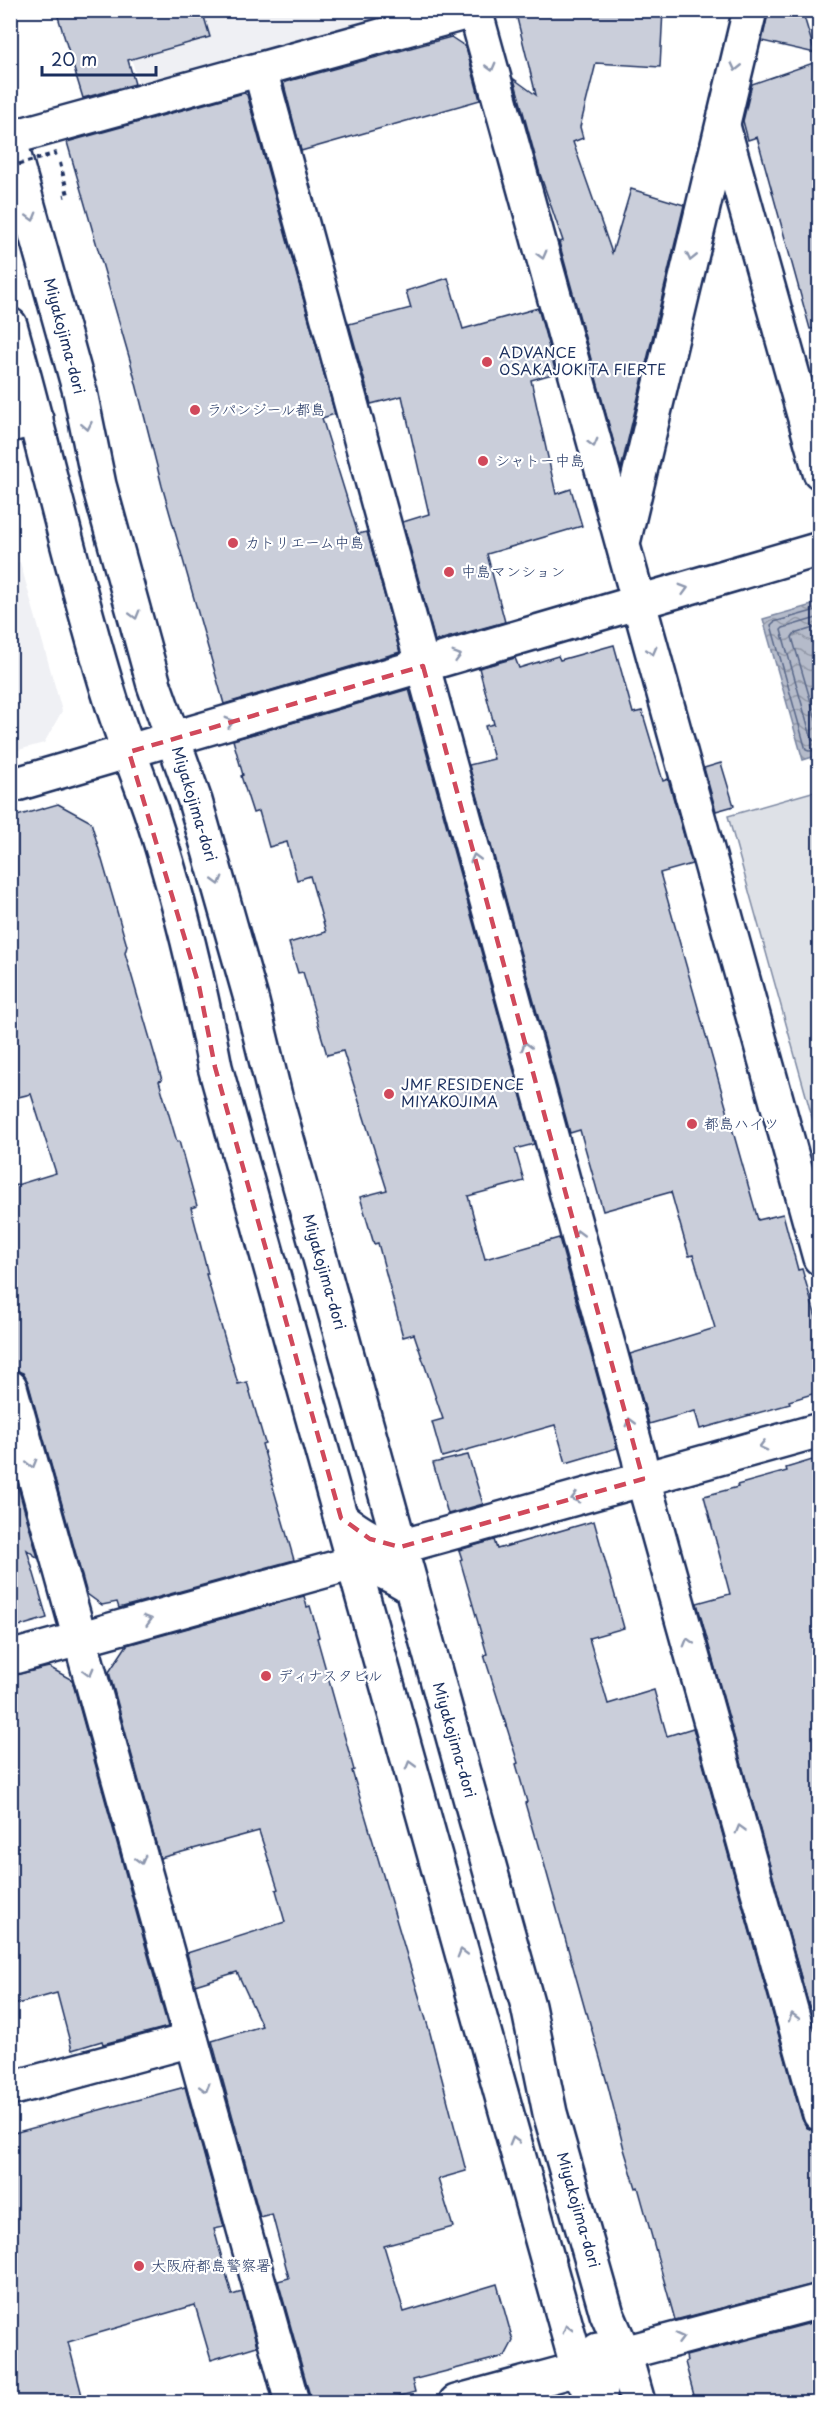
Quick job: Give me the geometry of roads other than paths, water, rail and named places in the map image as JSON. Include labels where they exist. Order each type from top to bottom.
[{"type":"street","points":[[10,140],[475,10],[819,1258]]},
{"type":"street","points":[[622,548],[750,10]]},
{"type":"street","points":[[260,70],[643,1479],[819,2114]]},
{"type":"street","points":[[723,124],[819,472]]},
{"type":"street","name":"Miyakojima-dori","points":[[10,140],[80,392],[99,485],[154,685],[195,801],[252,1002],[275,1096],[528,2006],[550,2113],[607,2314],[624,2353],[638,2403]]},
{"type":"street","points":[[10,325],[23,422],[45,462],[107,686],[154,824],[200,986],[215,1067],[578,2369],[597,2403]]},
{"type":"street","points":[[10,786],[819,549]]},
{"type":"street","points":[[10,1387],[292,2403]]},
{"type":"street","points":[[341,1518],[370,1539],[400,1547],[819,1430]]},
{"type":"street","points":[[10,1658],[353,1563],[375,1567],[411,1587]]},
{"type":"street","points":[[10,2089],[191,2040]]},
{"type":"street","points":[[597,2403],[604,2376],[611,2364],[624,2353],[819,2301]]},
{"type":"street","points":[[456,2403],[578,2369],[591,2360],[599,2349],[605,2333],[607,2314]]},
{"type":"water","points":[[819,603],[819,755],[803,760],[763,619]]},
{"type":"place","name":"ADVANCE OSAKAJOKITA FIERTE","points":[[487,362]]},
{"type":"place","name":"ラパンジール都島","points":[[195,410]]},
{"type":"place","name":"シャトー中島","points":[[483,461]]},
{"type":"place","name":"カトリエーム中島","points":[[233,543]]},
{"type":"place","name":"中島マンション","points":[[449,572]]},
{"type":"place","name":"JMF RESIDENCE MIYAKOJIMA","points":[[389,1094]]},
{"type":"place","name":"都島ハイツ","points":[[692,1124]]},
{"type":"place","name":"ディナスタビル","points":[[266,1676]]},
{"type":"place","name":"大阪府都島警察署","points":[[139,2266]]}]
